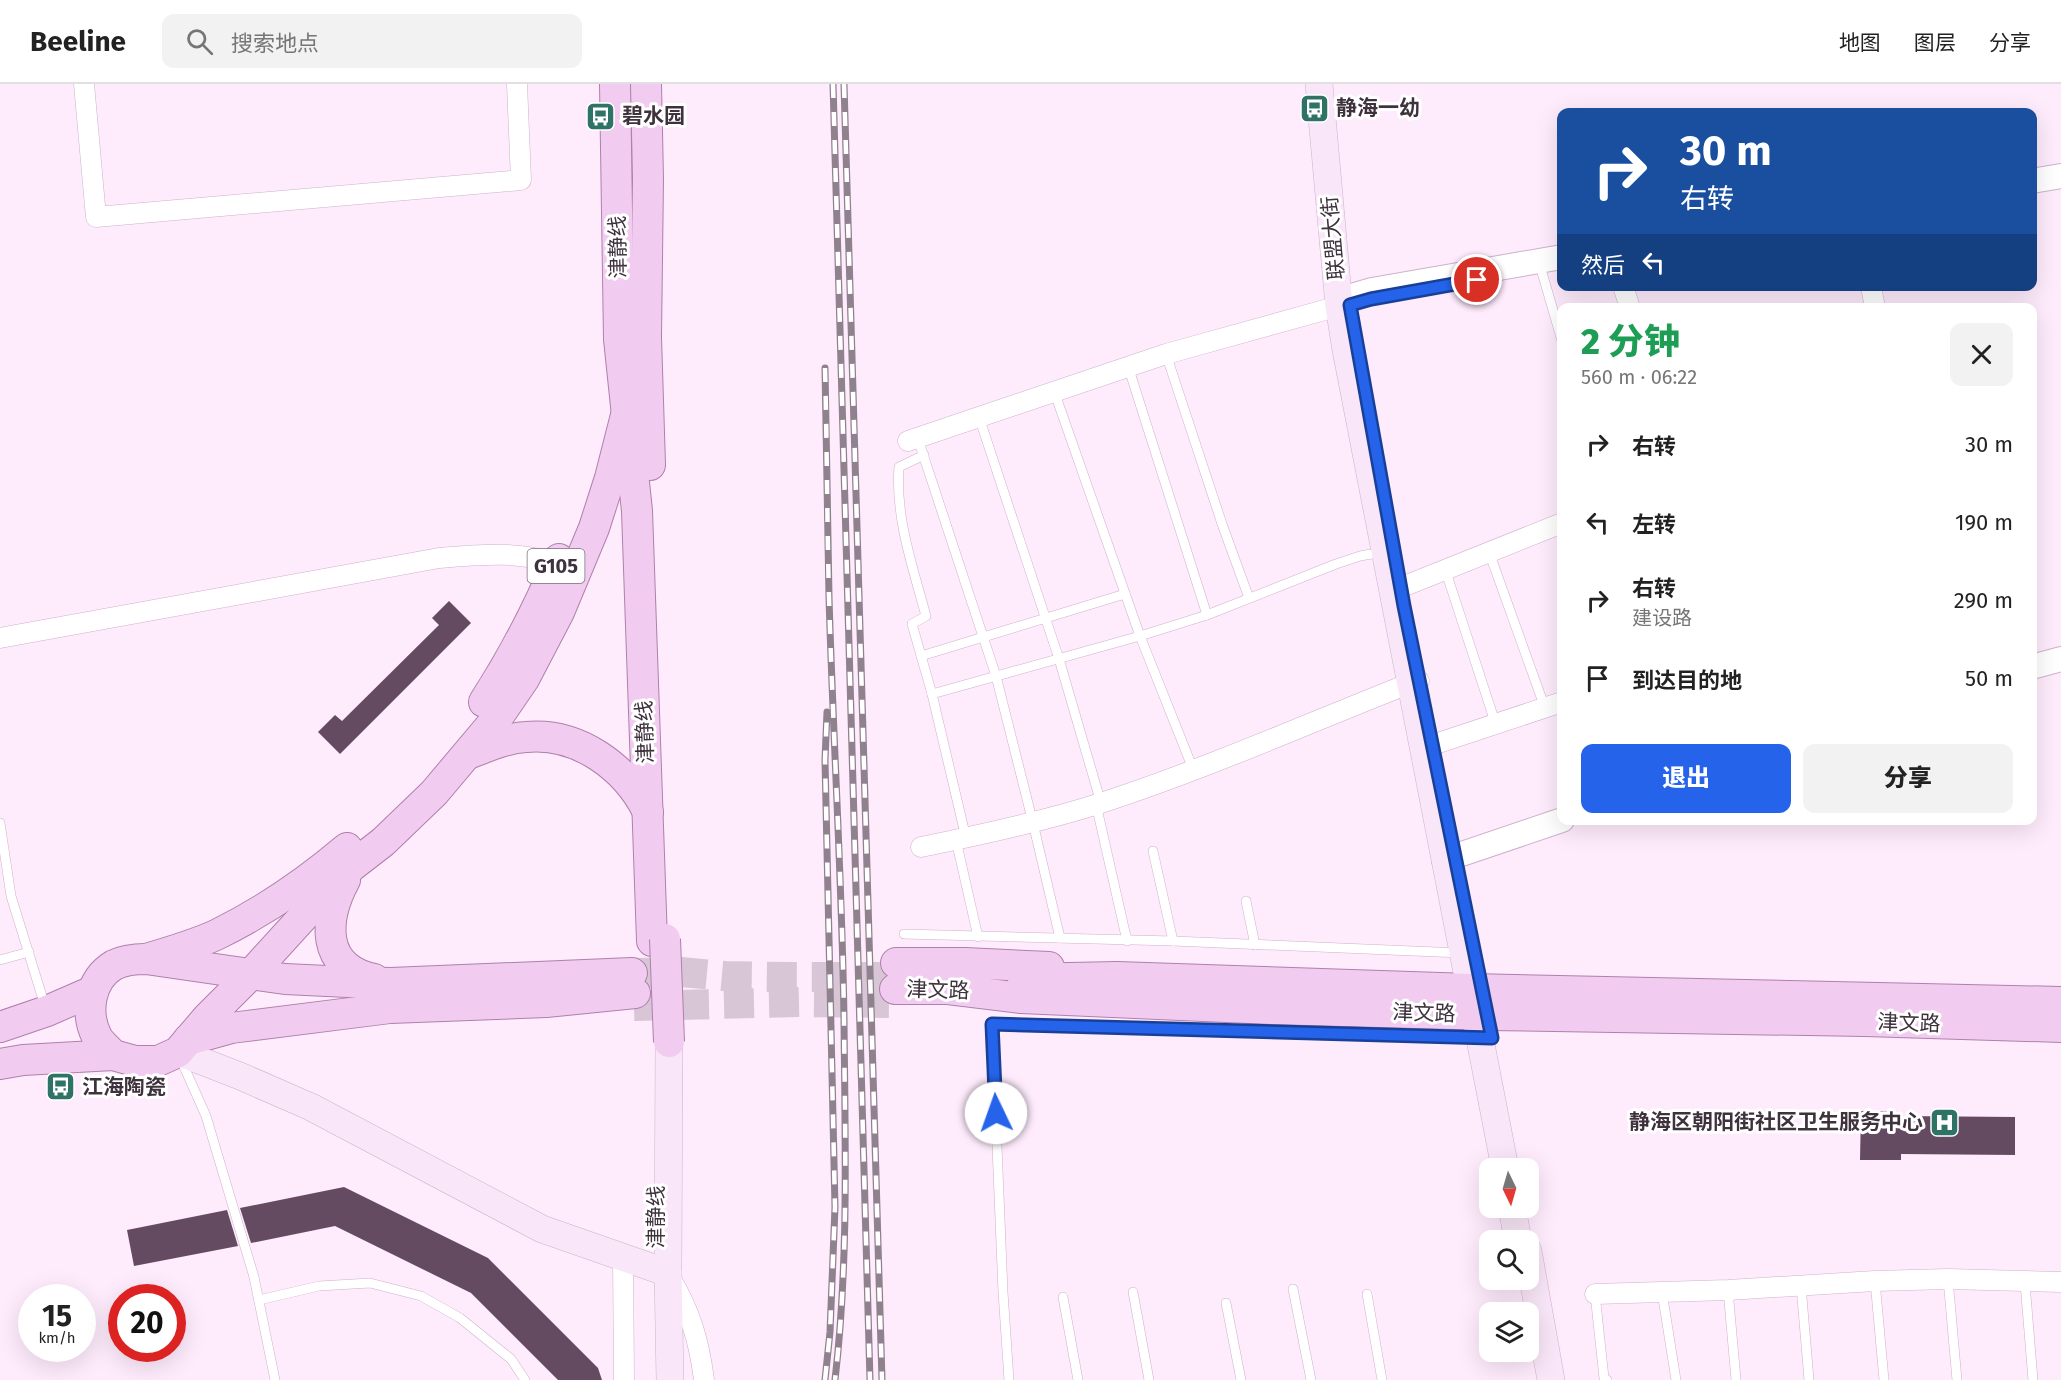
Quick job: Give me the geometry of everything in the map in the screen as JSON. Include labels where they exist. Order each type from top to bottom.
[{"type":"main road","name":"津静线","points":[[615,84],[633,338],[659,940],[662,1042],[662,1271],[656,1380]]},
{"type":"main road","name":"津静线","points":[[646,84],[648,179],[626,411],[637,511],[648,813],[659,940]]},
{"type":"main road","name":"联盟大街","points":[[1319,84],[1346,303]]},
{"type":"main road","points":[[1334,84],[1346,303],[1427,747],[1512,1158]]},
{"type":"main road","name":"G105","points":[[147,959],[216,935],[264,909],[345,850],[435,768],[470,724],[505,669],[546,590],[567,568],[579,509],[633,338]]},
{"type":"main road","points":[[183,1046],[280,940],[352,866],[383,842],[434,793],[498,717],[524,679],[559,612],[567,568],[594,528],[610,478],[626,411]]},
{"type":"main road","points":[[435,768],[510,739],[528,736],[549,737],[567,741],[617,768],[639,794],[648,813]]},
{"type":"main road","points":[[352,866],[332,908],[331,938],[335,955],[344,966],[362,976],[391,983]]},
{"type":"main road","points":[[11,1062],[113,1055],[135,1061],[158,1061],[183,1046],[231,1028],[390,1008],[546,1002],[634,991],[285,979],[147,959],[129,960],[113,966],[99,980],[90,1004],[91,1021],[98,1039],[113,1055]]},
{"type":"main road","name":"津文路","points":[[2061,1002],[1481,1014],[1117,977],[1069,968],[965,963],[895,983],[1022,998],[1481,1014],[2061,1027]]},
{"type":"main road","points":[[6,1025],[47,1011],[93,991]]},
{"type":"main road","points":[[1481,1014],[1503,1158]]},
{"type":"main road","points":[[6,1025],[38,1021],[46,1026],[48,1041],[42,1049],[11,1062]]},
{"type":"main road","points":[[183,1046],[240,1076],[310,1107],[542,1229],[662,1271]]},
{"type":"main road","name":"津静线","points":[[662,1271],[670,1380]]},
{"type":"main road","points":[[1527,1290],[1543,1380]]},
{"type":"main road","points":[[1535,1290],[1551,1380]]},
{"type":"street","points":[[84,84],[96,217],[521,180],[517,84]]},
{"type":"street","points":[[2037,180],[2061,176]]},
{"type":"street","points":[[2037,188],[2061,185]]},
{"type":"street","points":[[917,445],[980,417],[1166,354],[1346,303],[1551,263]]},
{"type":"street","points":[[1397,589],[1557,525]]},
{"type":"street","points":[[0,638],[439,558],[493,554],[538,559],[567,568]]},
{"type":"street","points":[[2037,666],[2061,659]]},
{"type":"street","points":[[921,847],[1033,823],[1099,804],[1415,683]]},
{"type":"street","points":[[1427,747],[1556,707]]},
{"type":"street","points":[[1449,859],[1557,822]]},
{"type":"street","points":[[623,1257],[624,1380]]},
{"type":"street","points":[[662,1271],[684,1300],[693,1324],[704,1380]]},
{"type":"street","points":[[1595,1294],[1728,1290],[1875,1281],[2061,1282]]},
{"type":"lane","points":[[1551,263],[1557,306]]},
{"type":"lane","points":[[1166,354],[1249,598]]},
{"type":"lane","points":[[1128,366],[1207,615]]},
{"type":"lane","points":[[1054,391],[1140,636],[1193,769]]},
{"type":"lane","points":[[980,417],[1059,659],[1099,804],[1127,940]]},
{"type":"lane","points":[[917,445],[996,676],[1059,938]]},
{"type":"lane","points":[[917,445],[899,467],[898,487],[910,558],[926,616],[912,624],[932,694],[978,937]]},
{"type":"lane","points":[[932,694],[1140,636],[1207,615],[1336,564],[1360,556],[1390,551]]},
{"type":"lane","points":[[1489,552],[1556,707]]},
{"type":"lane","points":[[1445,569],[1496,725]]},
{"type":"lane","points":[[921,656],[1125,594]]},
{"type":"lane","points":[[0,824],[11,896],[47,1011]]},
{"type":"lane","points":[[1152,851],[1173,941]]},
{"type":"lane","points":[[1246,901],[1256,945]]},
{"type":"lane","points":[[904,934],[1173,941],[1469,953]]},
{"type":"lane","points":[[0,960],[29,952]]},
{"type":"lane","points":[[1009,1380],[992,1024],[1481,1014]]},
{"type":"lane","points":[[183,1046],[254,1277],[275,1380]]},
{"type":"lane","points":[[1948,1280],[1958,1380]]},
{"type":"lane","points":[[1875,1281],[1884,1380]]},
{"type":"lane","points":[[259,1300],[319,1286],[370,1283],[421,1296],[460,1318],[511,1359],[525,1380]]},
{"type":"lane","points":[[2025,1283],[2033,1380]]},
{"type":"lane","points":[[1801,1286],[1809,1380]]},
{"type":"lane","points":[[1293,1289],[1311,1380]]},
{"type":"lane","points":[[1728,1290],[1736,1380]]},
{"type":"lane","points":[[1133,1292],[1149,1380]]},
{"type":"lane","points":[[1662,1292],[1676,1380]]},
{"type":"lane","points":[[1367,1294],[1382,1380]]},
{"type":"lane","points":[[1595,1294],[1604,1378],[1607,1380]]},
{"type":"lane","points":[[1063,1297],[1078,1380]]},
{"type":"lane","points":[[1226,1303],[1241,1380]]},
{"type":"building","points":[[449,601],[471,623],[340,754],[318,732],[335,715],[342,721],[439,625],[432,618]]},
{"type":"building","points":[[1861,1111],[1900,1112],[1900,1116],[2015,1117],[2015,1155],[1901,1154],[1901,1160],[1860,1160]]},
{"type":"building","points":[[344,1187],[488,1258],[598,1368],[602,1380],[558,1380],[471,1293],[335,1226],[251,1243],[240,1208]]},
{"type":"building","points":[[227,1210],[238,1246],[134,1266],[127,1230]]},
{"type":"tunnel","points":[[632,973],[896,977]]},
{"type":"tunnel","points":[[634,1006],[801,1002],[894,1003]]},
{"type":"railway","points":[[833,84],[870,1380]]},
{"type":"railway","points":[[844,84],[882,1380]]},
{"type":"railway","points":[[825,368],[829,597],[841,913],[845,1110],[844,1245],[835,1380]]},
{"type":"railway","points":[[825,1380],[830,1332],[835,1207],[825,760],[827,712]]},
{"type":"place","name":"静海一幼","points":[[1315,108]]},
{"type":"place","name":"碧水园","points":[[601,116]]},
{"type":"place","name":"江海陶瓷","points":[[61,1087]]},
{"type":"place","name":"静海区朝阳街社区卫生服务中心","points":[[1944,1122]]},
{"type":"route","points":[[996,1113],[992,1024],[1492,1038],[1404,606],[1350,305],[1371,299],[1477,280]]}]
